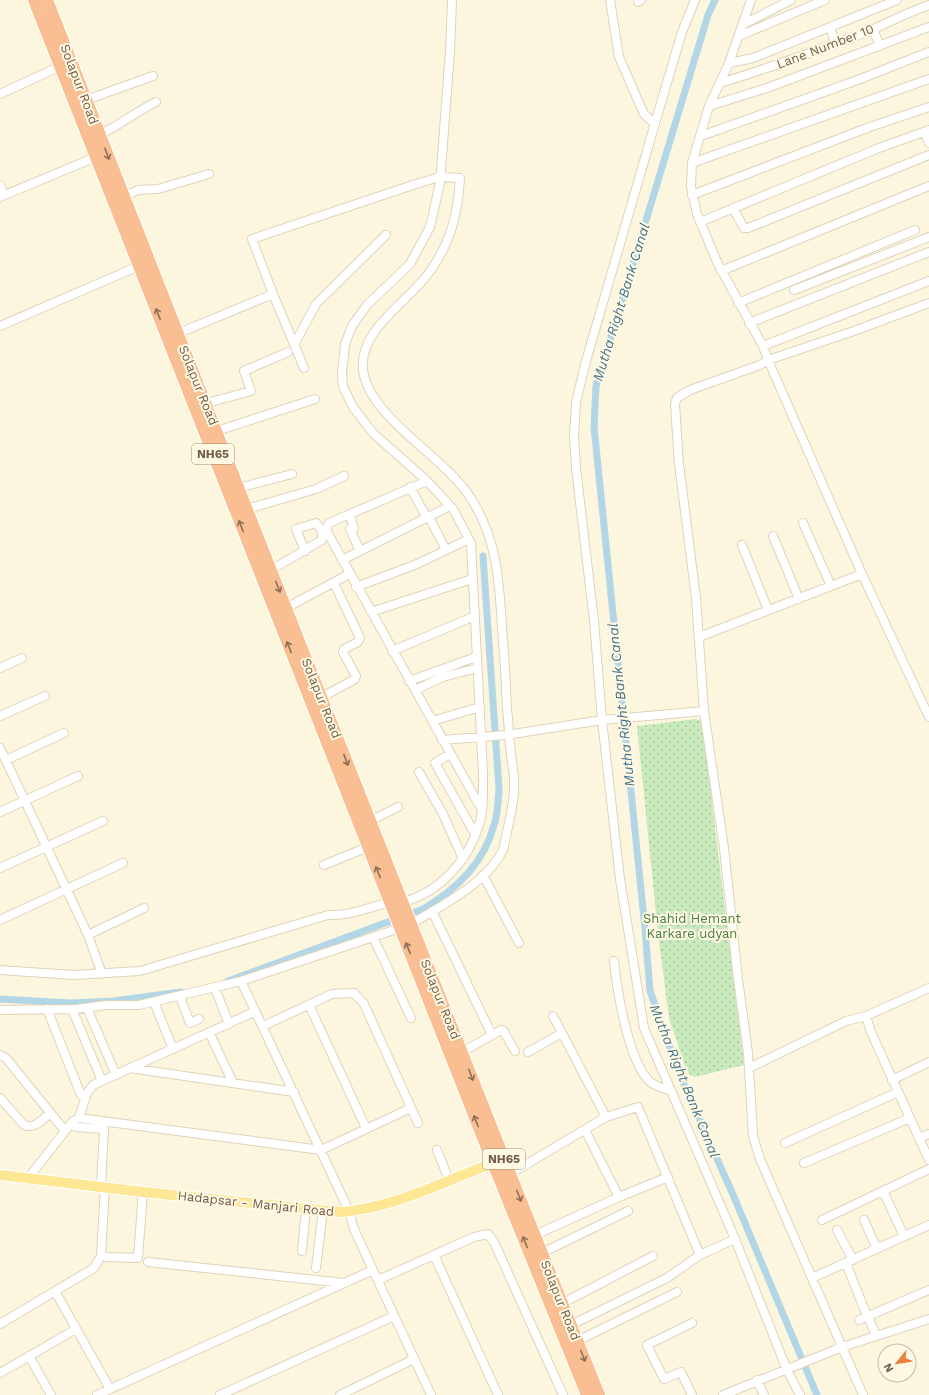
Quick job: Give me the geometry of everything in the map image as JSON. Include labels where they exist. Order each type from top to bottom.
[{"type":"highway","name":"Solapur Road","points":[[34,0],[65,64],[86,100],[173,336],[368,847],[397,904]]},
{"type":"highway","name":"Solapur Road","points":[[47,0],[65,64],[96,157],[139,266],[206,403],[238,488],[370,820],[397,904],[498,1161],[587,1395]]},
{"type":"highway","name":"Solapur Road","points":[[405,925],[462,1052],[498,1161],[510,1174],[599,1395]]},
{"type":"main road","name":"Hadapsar - Manjari Road","points":[[0,1175],[29,1177],[143,1192],[323,1210],[349,1211],[381,1205],[498,1161]]},
{"type":"street","points":[[0,970],[73,975],[140,971],[328,915],[342,916],[397,904],[430,889],[443,881],[463,859],[475,834],[482,811],[485,736],[480,708],[476,657],[472,548],[469,539],[450,506],[427,480],[373,433],[353,407],[344,386],[342,363],[345,344],[352,326],[359,316],[410,264],[421,247],[430,228],[440,177],[450,51],[452,0]]},
{"type":"street","points":[[610,0],[619,56],[644,114],[655,124]]},
{"type":"street","points":[[695,0],[682,32],[634,200],[615,256],[576,402],[574,436],[576,468],[605,720],[620,879],[644,1028],[791,1368],[800,1395]]},
{"type":"street","points":[[751,0],[744,24],[729,63],[709,106],[692,163],[692,195],[700,222],[721,271],[763,346],[862,574],[929,717]]},
{"type":"street","points":[[744,24],[791,0]]},
{"type":"street","points":[[739,36],[825,0]]},
{"type":"street","points":[[729,63],[753,58],[897,0]]},
{"type":"street","name":"Lane Number 10","points":[[720,83],[764,70],[873,29],[903,14],[929,5]]},
{"type":"street","points":[[830,27],[835,43]]},
{"type":"street","points":[[709,106],[767,88],[929,27]]},
{"type":"street","points":[[873,29],[880,46]]},
{"type":"street","points":[[701,136],[855,81],[929,52]]},
{"type":"street","points":[[0,94],[65,64]]},
{"type":"street","points":[[86,100],[153,76]]},
{"type":"street","points":[[692,163],[929,79]]},
{"type":"street","points":[[100,135],[131,115],[156,102]]},
{"type":"street","points":[[692,195],[867,128],[929,106]]},
{"type":"street","points":[[700,222],[879,148],[927,131],[929,143]]},
{"type":"street","points":[[733,208],[744,228],[748,228],[929,155]]},
{"type":"street","points":[[0,185],[2,196],[96,157]]},
{"type":"street","points":[[123,197],[138,190],[158,189],[209,174]]},
{"type":"street","points":[[0,1010],[72,1009],[106,1005],[139,1005],[180,997],[241,981],[405,925],[432,911],[462,892],[494,864],[504,847],[514,789],[507,735],[496,560],[492,541],[485,522],[471,497],[459,480],[382,408],[367,385],[363,371],[362,357],[366,346],[377,328],[426,278],[444,248],[457,214],[460,178],[440,177],[364,200],[252,239],[304,368]]},
{"type":"street","points":[[721,271],[929,186]]},
{"type":"street","points":[[738,303],[915,230]]},
{"type":"street","points":[[295,343],[316,304],[386,235]]},
{"type":"street","points":[[794,290],[929,237]]},
{"type":"street","points":[[749,323],[929,252]]},
{"type":"street","points":[[0,326],[139,266]]},
{"type":"street","points":[[763,346],[929,281]]},
{"type":"street","points":[[173,336],[273,294]]},
{"type":"street","points":[[863,1395],[756,1147],[753,1136],[749,1068],[724,848],[704,711],[696,598],[679,464],[675,404],[677,398],[686,392],[760,365],[768,360],[854,331],[929,303]]},
{"type":"street","points":[[206,403],[251,391],[244,371],[288,352]]},
{"type":"street","points":[[217,431],[315,399]]},
{"type":"street","points":[[238,488],[292,474]]},
{"type":"street","points":[[247,509],[316,489],[344,476]]},
{"type":"street","points":[[427,480],[329,523],[327,526],[328,535],[482,811]]},
{"type":"street","points":[[410,488],[446,550]]},
{"type":"street","points":[[342,560],[450,506]]},
{"type":"street","points":[[349,514],[354,528],[350,529],[360,551]]},
{"type":"street","points":[[803,523],[831,586]]},
{"type":"street","points":[[773,536],[799,599]]},
{"type":"street","points":[[356,587],[417,564],[469,539]]},
{"type":"street","points":[[742,545],[768,610]]},
{"type":"street","points":[[271,570],[305,551]]},
{"type":"street","points":[[286,608],[349,574]]},
{"type":"street","points":[[699,637],[862,574]]},
{"type":"street","points":[[371,612],[472,580]]},
{"type":"street","points":[[322,697],[355,679],[356,676],[343,652],[344,649],[358,642],[360,638],[334,583]]},
{"type":"street","points":[[392,651],[475,616]]},
{"type":"street","points":[[410,681],[476,657]]},
{"type":"street","points":[[0,668],[22,658]]},
{"type":"street","points":[[415,690],[443,677],[477,668]]},
{"type":"street","points":[[0,716],[45,696]]},
{"type":"street","points":[[432,721],[480,708]]},
{"type":"street","points":[[442,740],[507,735],[647,715],[704,711]]},
{"type":"street","points":[[6,760],[64,733]]},
{"type":"street","points":[[0,748],[88,935],[102,974]]},
{"type":"street","points":[[450,754],[435,763],[475,834]]},
{"type":"street","points":[[419,772],[443,814],[463,859]]},
{"type":"street","points":[[0,812],[78,776]]},
{"type":"street","points":[[370,820],[398,807]]},
{"type":"street","points":[[0,868],[103,821]]},
{"type":"street","points":[[324,865],[368,847]]},
{"type":"street","points":[[0,920],[123,863]]},
{"type":"street","points":[[483,875],[519,943]]},
{"type":"street","points":[[88,935],[144,908]]},
{"type":"street","points":[[432,911],[492,1035]]},
{"type":"street","points":[[373,937],[411,1018]]},
{"type":"street","points":[[614,961],[624,1022],[632,1049],[647,1079],[650,1082],[671,1091]]},
{"type":"street","points":[[241,981],[254,1012],[263,1026],[349,1211],[354,1229],[431,1395]]},
{"type":"street","points":[[215,988],[229,1024]]},
{"type":"street","points":[[749,1068],[846,1021],[866,1016],[929,988]]},
{"type":"street","points":[[263,1026],[332,994],[354,993],[364,1004],[418,1123]]},
{"type":"street","points":[[180,997],[190,1023],[199,1019]]},
{"type":"street","points":[[154,1002],[173,1049]]},
{"type":"street","points":[[309,1005],[366,1128]]},
{"type":"street","points":[[87,1008],[116,1075]]},
{"type":"street","points":[[47,1009],[81,1095]]},
{"type":"street","points":[[72,1009],[102,1081]]},
{"type":"street","points":[[79,1118],[89,1089],[102,1081],[254,1012]]},
{"type":"street","points":[[553,1016],[606,1117]]},
{"type":"street","points":[[866,1016],[871,1032],[929,1160]]},
{"type":"street","points":[[462,1052],[503,1030],[515,1051]]},
{"type":"street","points":[[209,1032],[233,1083]]},
{"type":"street","points":[[528,1052],[562,1033]]},
{"type":"street","points":[[0,1055],[6,1058],[64,1131]]},
{"type":"street","points":[[892,1080],[929,1062]]},
{"type":"street","points":[[130,1068],[294,1092]]},
{"type":"street","points":[[785,1143],[898,1092]]},
{"type":"street","points":[[0,1098],[24,1125],[30,1127],[50,1114]]},
{"type":"street","points":[[510,1174],[606,1117],[638,1107],[700,1255]]},
{"type":"street","points":[[29,1177],[64,1131],[73,1121],[79,1118],[321,1150],[411,1108]]},
{"type":"street","points":[[804,1162],[910,1118]]},
{"type":"street","points":[[0,1324],[94,1268],[101,1256],[104,1129],[76,1126]]},
{"type":"street","points":[[585,1130],[616,1190],[618,1197]]},
{"type":"street","points":[[919,1138],[929,1134]]},
{"type":"street","points":[[437,1150],[449,1180]]},
{"type":"street","points":[[822,1220],[929,1168]]},
{"type":"street","points":[[535,1235],[618,1197],[668,1177]]},
{"type":"street","points":[[883,1190],[904,1236]]},
{"type":"street","points":[[106,1257],[138,1258],[143,1192]]},
{"type":"street","points":[[302,1251],[306,1208]]},
{"type":"street","points":[[316,1268],[323,1210]]},
{"type":"street","points":[[542,1253],[628,1211]]},
{"type":"street","points":[[864,1220],[877,1249]]},
{"type":"street","points":[[812,1278],[929,1225]]},
{"type":"street","points":[[837,1230],[849,1261],[865,1317],[876,1336]]},
{"type":"street","points":[[378,1280],[474,1237],[488,1234],[494,1242],[563,1395]]},
{"type":"street","points":[[571,1325],[667,1278],[700,1255],[735,1239]]},
{"type":"street","points":[[434,1255],[498,1395]]},
{"type":"street","points":[[562,1302],[653,1256]]},
{"type":"street","points":[[148,1262],[344,1283]]},
{"type":"street","points":[[97,1395],[373,1270]]},
{"type":"street","points":[[865,1317],[929,1290]]},
{"type":"street","points":[[55,1291],[110,1389]]},
{"type":"street","points":[[577,1341],[676,1292]]},
{"type":"street","points":[[220,1395],[394,1316]]},
{"type":"street","points":[[723,1395],[738,1392],[757,1380],[842,1347],[929,1319]]},
{"type":"street","points":[[692,1323],[647,1345],[664,1379],[681,1372],[692,1395]]},
{"type":"street","points":[[0,1373],[76,1329]]},
{"type":"street","points":[[29,1356],[51,1395]]},
{"type":"street","points":[[340,1395],[414,1359]]},
{"type":"street","points":[[757,1380],[764,1395]]},
{"type":"green space","name":"Shahid Hemant Karkare udyan","points":[[696,719],[702,721],[744,1065],[695,1077],[689,1074],[686,1069],[669,1018],[658,933],[637,726]]},
{"type":"waterway","name":"Mutha Right Bank Canal","points":[[715,0],[708,15],[596,386],[594,427],[650,991],[679,1073],[734,1197],[817,1395]]},
{"type":"waterway","points":[[228,981],[423,909],[447,893],[476,863],[489,839],[495,821],[498,807],[499,789],[483,556]]},
{"type":"waterway","points":[[0,999],[71,1003],[113,1001],[181,992]]}]
